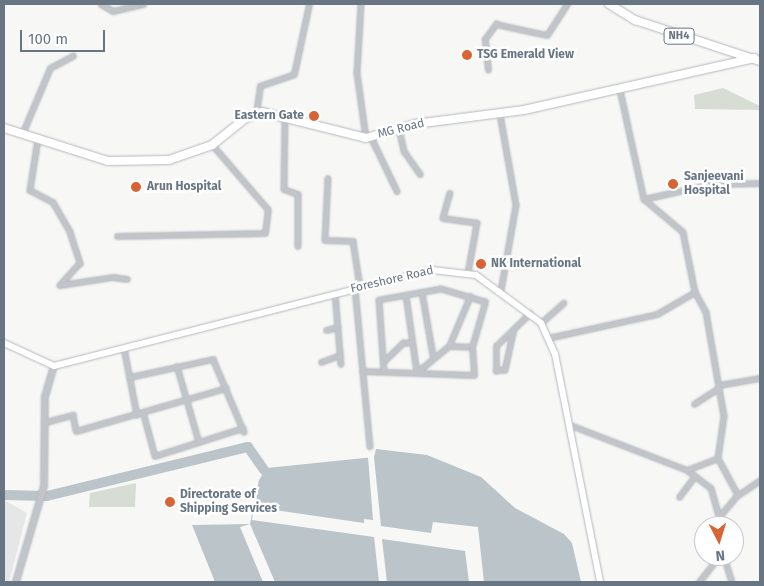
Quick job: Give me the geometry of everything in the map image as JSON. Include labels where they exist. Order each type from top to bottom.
[{"type":"main road","name":"NH4","points":[[610,4],[635,20],[758,58]]},
{"type":"main road","name":"MG Road","points":[[256,114],[285,116],[368,137],[399,129],[500,114],[620,90],[758,58]]},
{"type":"main road","points":[[4,128],[24,132],[108,161],[169,160],[212,145],[256,114]]},
{"type":"main road","name":"Foreshore Road","points":[[54,366],[123,346],[432,270],[468,273],[501,291],[530,313],[541,323],[548,338],[597,551],[600,582]]},
{"type":"main road","points":[[4,343],[54,366]]},
{"type":"street","points":[[101,4],[113,11],[144,4]]},
{"type":"street","points":[[256,114],[260,86],[294,74],[308,4]]},
{"type":"street","points":[[361,4],[357,73],[368,137],[397,190]]},
{"type":"street","points":[[488,70],[484,39],[496,24],[547,35],[567,4]]},
{"type":"street","points":[[24,132],[50,68],[73,56]]},
{"type":"street","points":[[620,90],[644,199],[683,232],[695,292],[710,326],[724,416],[718,458],[738,495]]},
{"type":"street","points":[[500,114],[516,205],[501,291]]},
{"type":"street","points":[[285,116],[281,148],[284,189],[298,194],[298,246]]},
{"type":"street","points":[[399,129],[404,151],[420,174]]},
{"type":"street","points":[[38,138],[30,190],[53,202],[70,232],[80,263],[60,286],[113,277],[127,279]]},
{"type":"street","points":[[116,236],[265,233],[268,210],[212,145]]},
{"type":"street","points":[[328,178],[325,240],[353,241],[358,288],[362,371],[370,446]]},
{"type":"street","points":[[644,199],[711,184],[760,183]]},
{"type":"street","points":[[450,193],[443,218],[477,223],[468,273]]},
{"type":"street","points":[[362,371],[384,370],[474,375],[472,347],[485,302],[442,289],[379,300],[384,370]]},
{"type":"street","points":[[422,292],[434,355]]},
{"type":"street","points":[[548,338],[657,314],[695,292]]},
{"type":"street","points":[[335,294],[341,364]]},
{"type":"street","points":[[406,295],[416,372]]},
{"type":"street","points":[[449,346],[470,296]]},
{"type":"street","points":[[541,323],[564,303]]},
{"type":"street","points":[[514,329],[505,370],[501,373],[496,371],[496,346],[530,313]]},
{"type":"street","points":[[326,330],[338,327]]},
{"type":"street","points":[[384,362],[403,343],[412,342]]},
{"type":"street","points":[[123,346],[137,415]]},
{"type":"street","points":[[416,372],[434,355],[449,346],[472,347]]},
{"type":"street","points":[[321,362],[340,355]]},
{"type":"street","points":[[130,377],[213,359],[244,430],[155,456],[144,415]]},
{"type":"street","points":[[16,582],[43,491],[47,384],[54,366]]},
{"type":"street","points":[[177,366],[199,442]]},
{"type":"street","points":[[694,404],[719,387],[760,378]]},
{"type":"street","points":[[46,422],[73,415],[76,431],[137,415],[144,415],[226,388]]},
{"type":"street","points":[[568,424],[687,470],[711,488],[722,514],[738,495],[760,480]]},
{"type":"street","points":[[687,470],[718,458]]},
{"type":"street","points":[[679,497],[695,476]]},
{"type":"street","points":[[699,582],[711,566]]},
{"type":"street","points":[[727,566],[732,582]]},
{"type":"shaded area","points":[[723,88],[760,106],[760,110],[695,109],[694,95]]},
{"type":"shaded area","points":[[376,449],[427,455],[481,477],[515,508],[564,534],[572,543],[581,582],[215,582],[192,525],[250,524],[259,480],[267,468],[374,457]]},
{"type":"shaded area","points":[[136,483],[135,507],[89,507],[90,493]]},
{"type":"shaded area","points":[[4,500],[27,513],[9,582],[4,582]]},
{"type":"pier","points":[[368,457],[374,457],[381,526],[431,533],[433,522],[478,527],[484,582],[469,582],[465,551],[382,539],[387,582],[379,582],[374,537],[252,520],[254,507],[364,523],[364,519],[373,520]]},
{"type":"pier","points":[[250,524],[275,582],[263,582],[240,527]]},
{"type":"waterway","points":[[4,495],[47,496],[248,447],[265,471]]},
{"type":"place","name":"TSG Emerald View","points":[[467,55]]},
{"type":"place","name":"Eastern Gate","points":[[314,116]]},
{"type":"place","name":"Sanjeevani Hospital","points":[[673,184]]},
{"type":"place","name":"Arun Hospital","points":[[136,187]]},
{"type":"place","name":"NK International","points":[[481,264]]},
{"type":"place","name":"Directorate of Shipping Services","points":[[170,502]]}]
